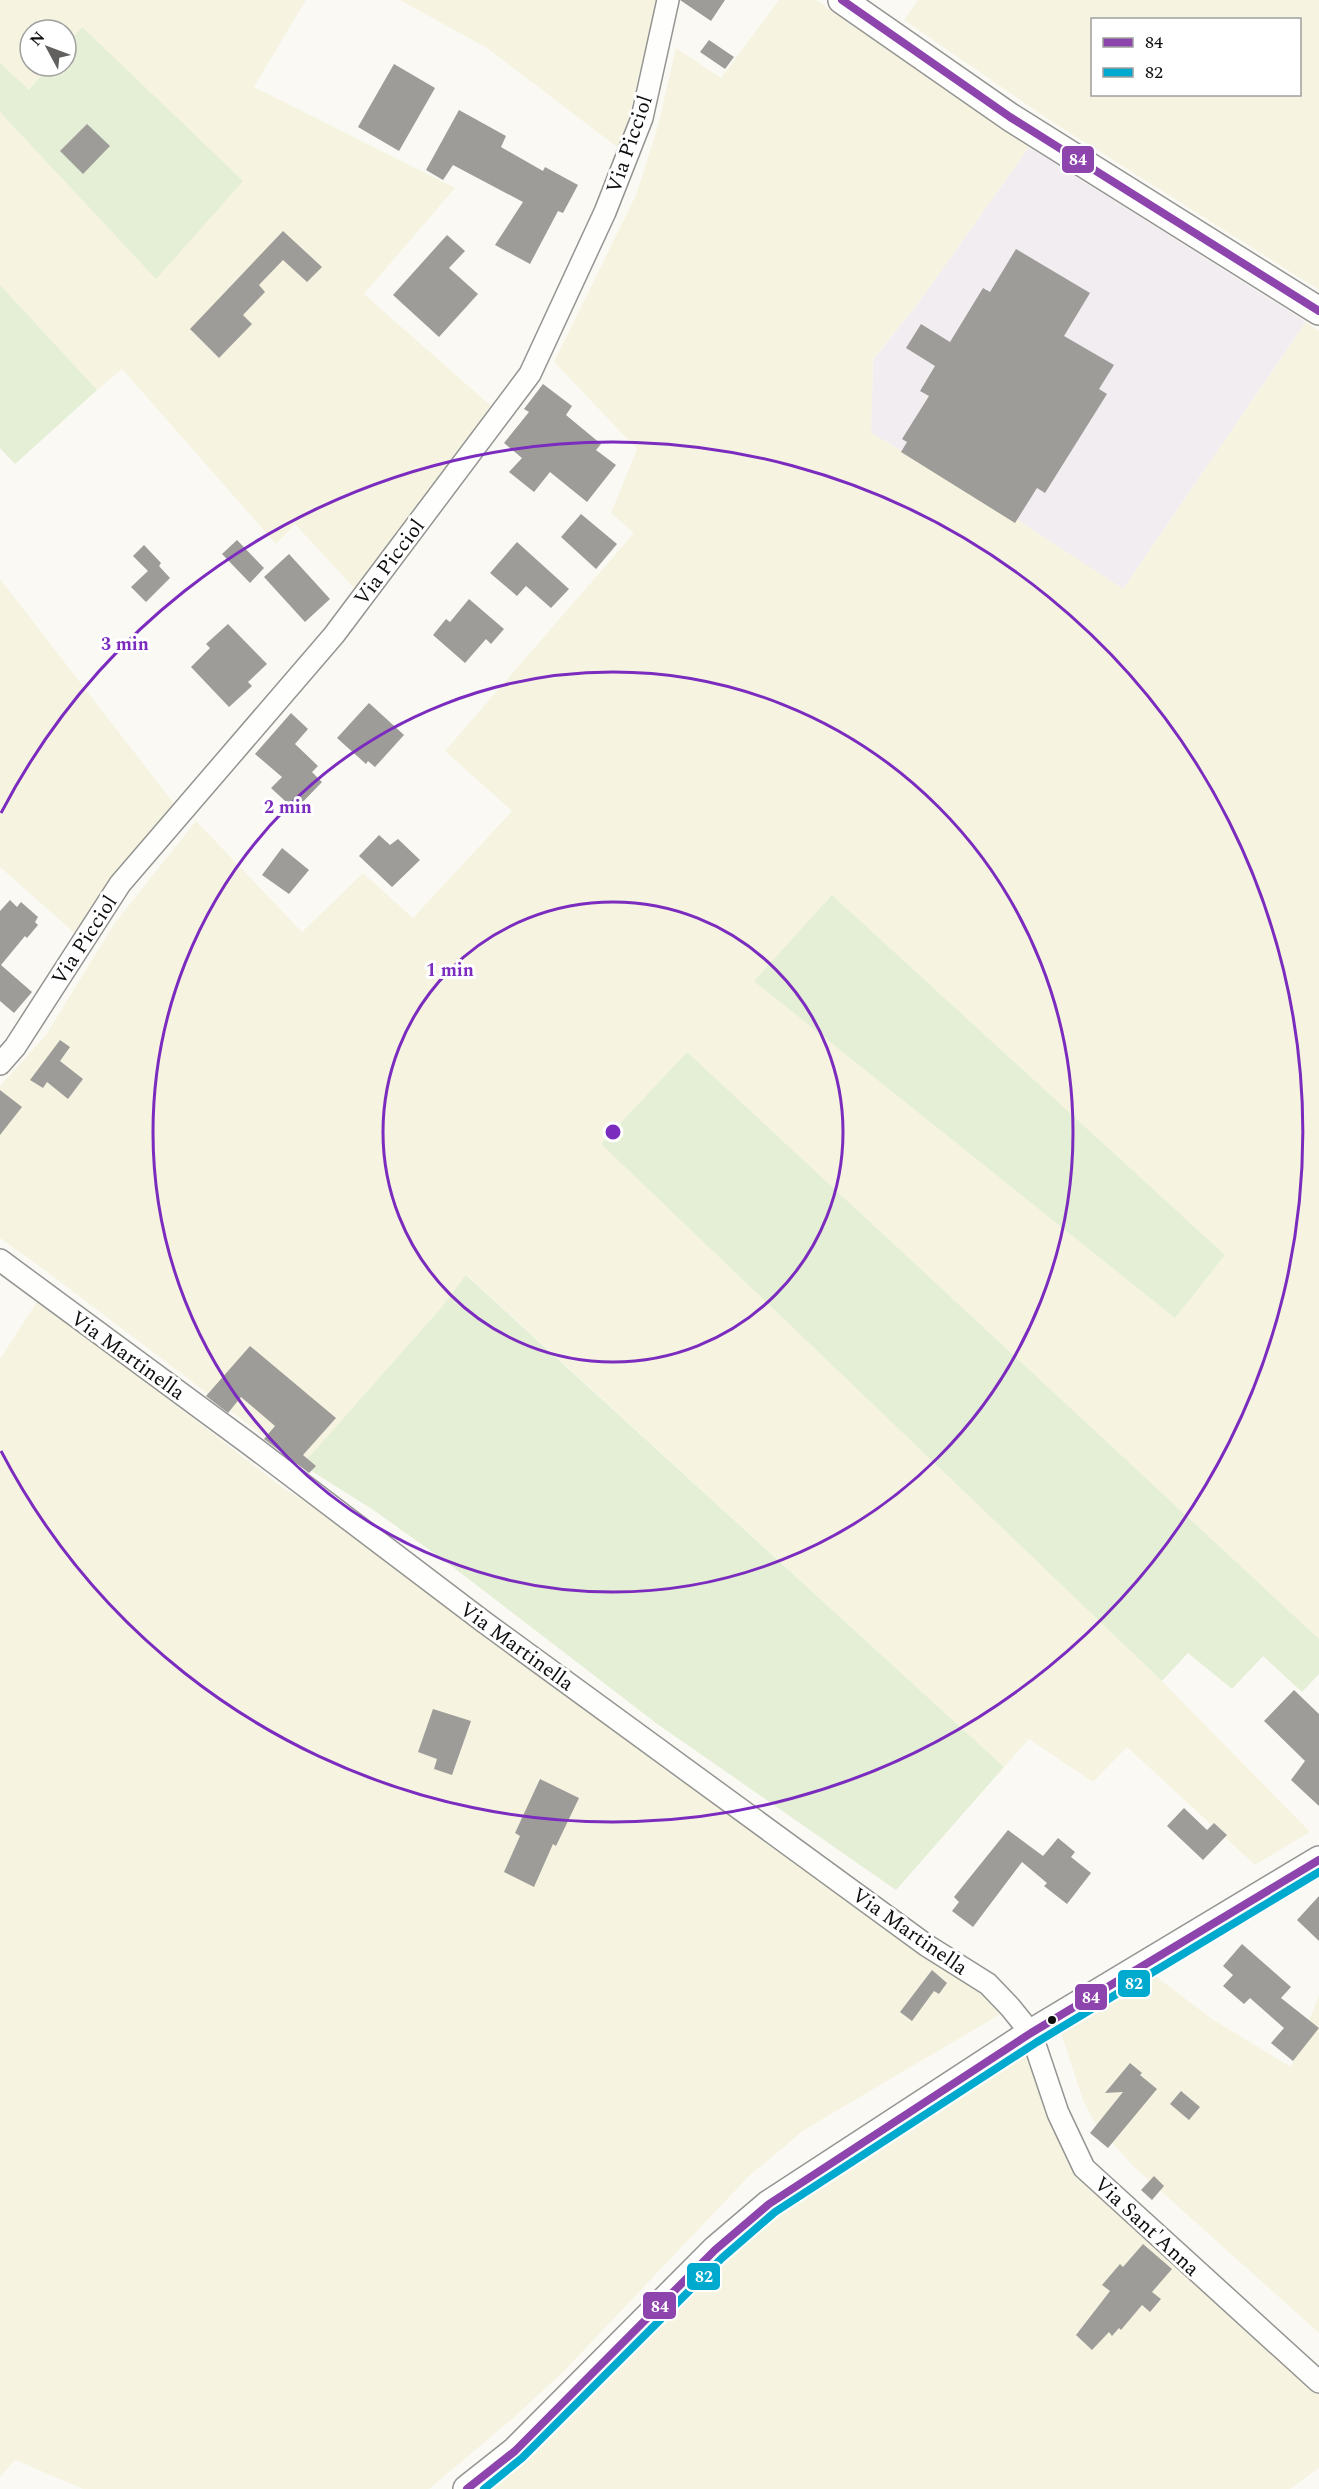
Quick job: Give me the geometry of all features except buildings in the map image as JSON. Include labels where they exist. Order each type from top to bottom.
[{"type":"street","name":"Via Picciol","points":[[0,1064],[15,1047],[120,885],[334,635],[530,374],[605,212],[642,118],[669,0]]},
{"type":"street","points":[[842,0],[1010,117],[1319,311]]},
{"type":"street","name":"Via Martinella","points":[[0,1260],[248,1443],[484,1622],[926,1945],[988,1984],[1030,2033]]},
{"type":"street","points":[[466,2489],[515,2451],[715,2250],[769,2204],[1030,2033],[1319,1860]]},
{"type":"street","name":"Via Sant'Anna","points":[[1030,2033],[1058,2113],[1084,2168],[1319,2382]]},
{"type":"shaded area","points":[[0,0],[306,0],[254,87],[455,188],[364,294],[491,406],[480,425],[418,509],[355,589],[295,524],[276,544],[122,369],[97,390],[0,285],[0,112],[156,279],[82,27],[78,32],[78,18],[18,18],[18,78],[39,78],[28,91],[0,63]]},
{"type":"shaded area","points":[[400,0],[657,0],[621,150],[487,48]]},
{"type":"shaded area","points":[[779,0],[816,0],[1029,147],[919,302],[873,359],[871,433],[1016,519],[1123,589],[1306,322],[1319,331],[1319,1639],[687,1052],[601,1144],[1162,1681],[1310,1832],[1255,1865],[1127,1747],[1093,1782],[1029,1739],[1004,1767],[467,1275],[441,1308],[302,1465],[0,1238],[0,1086],[46,1035],[114,924],[196,821],[302,932],[363,873],[413,918],[512,811],[445,751],[634,533],[611,513],[637,449],[554,362],[636,195],[658,126],[676,48],[721,78]],"holes":[[[832,895],[1225,1255],[1175,1318],[755,981]]]},
{"type":"shaded area","points":[[918,0],[1319,0],[1319,290],[1048,119],[904,20]]},
{"type":"shaded area","points":[[1029,147],[1306,322],[1123,589],[1016,519],[871,433],[873,360],[919,302]]},
{"type":"shaded area","points":[[0,579],[175,805],[91,907],[78,936],[0,867]]},
{"type":"shaded area","points":[[38,1300],[285,1489],[358,1534],[1009,2009],[804,2130],[749,2176],[563,2372],[511,2420],[429,2489],[83,2489],[15,2460],[0,2477],[0,1359]]},
{"type":"shaded area","points":[[1146,1969],[1212,2019],[1291,2067],[1319,1995],[1319,2333],[1134,2167],[1097,2126],[1084,2103],[1057,2021]]},
{"type":"shaded area","points":[[1031,2036],[1074,2142],[1114,2187],[1319,2372],[1319,2468],[1290,2489],[483,2489],[772,2201]]},
{"type":"green space","points":[[82,27],[243,181],[156,279],[0,112],[0,63],[29,90],[39,78],[78,78],[78,32]]},
{"type":"green space","points":[[0,285],[97,390],[15,464],[0,448]]},
{"type":"green space","points":[[832,895],[1225,1255],[1175,1318],[754,981]]},
{"type":"green space","points":[[687,1052],[1319,1639],[1319,1674],[1302,1692],[1263,1656],[1232,1689],[1188,1653],[1162,1681],[601,1144]]},
{"type":"green space","points":[[466,1275],[1004,1767],[896,1890],[656,1723],[449,1564],[375,1511],[302,1465],[441,1308]]},
{"type":"transit line","name":"84","points":[[842,0],[1010,117],[1319,311]]},
{"type":"transit line","name":"84","points":[[467,2489],[515,2451],[715,2250],[769,2204],[1031,2033],[1319,1860]]},
{"type":"transit line","name":"82","points":[[484,2489],[522,2458],[722,2258],[775,2212],[1037,2042],[1319,1872]]}]
